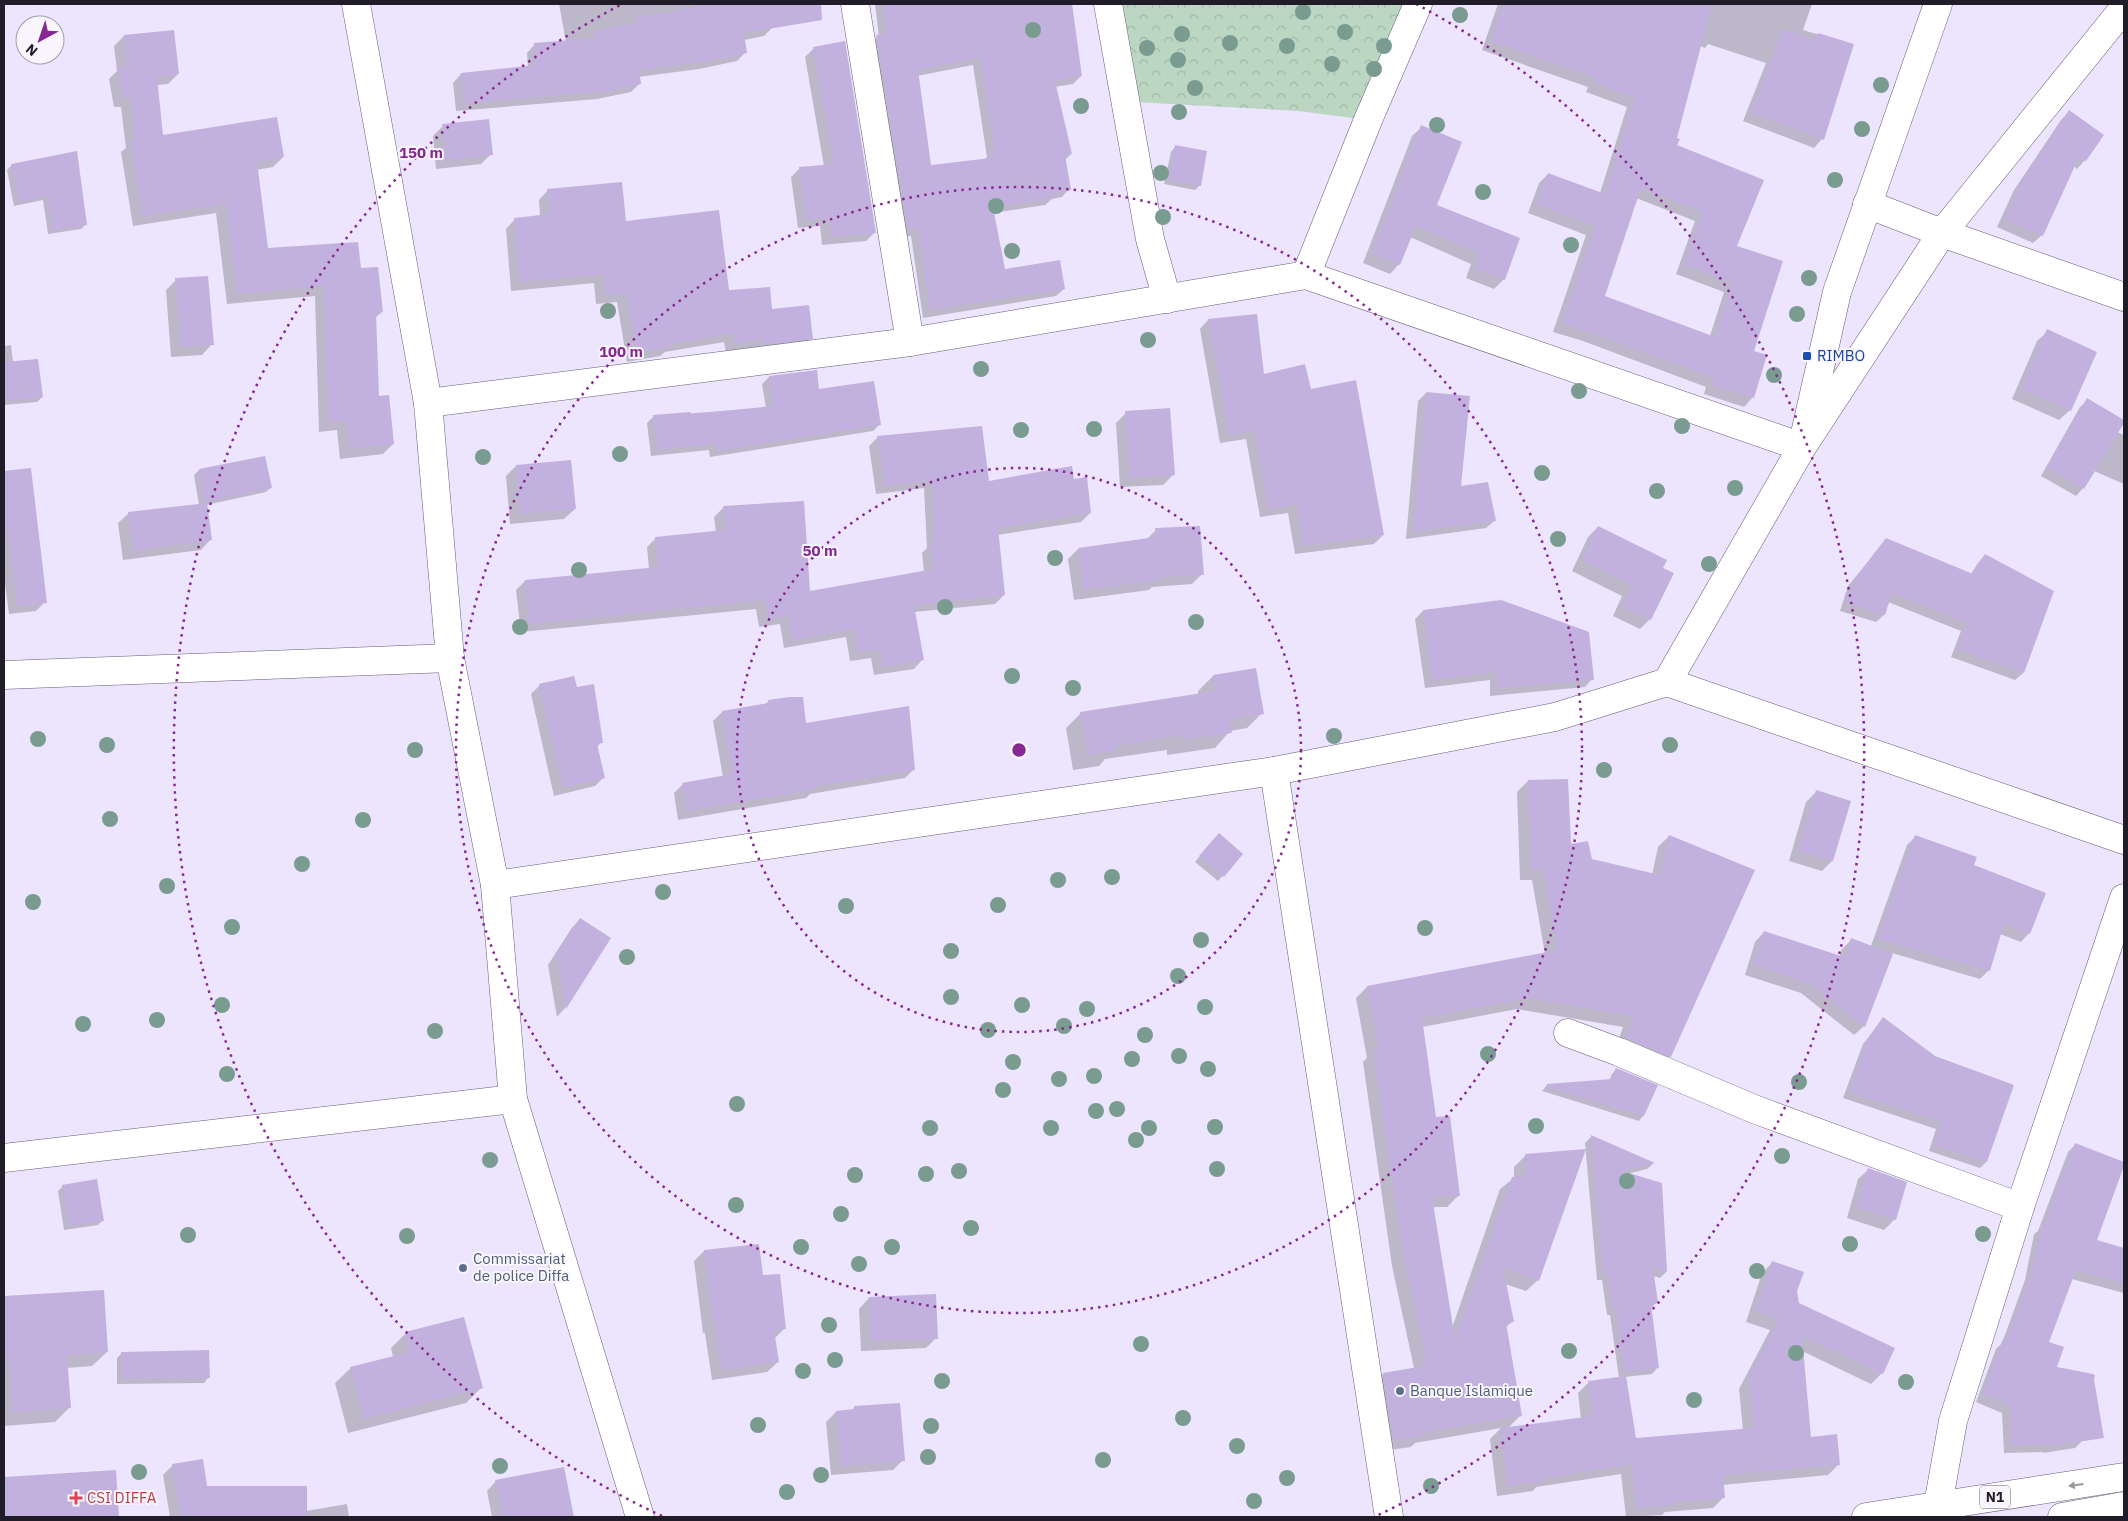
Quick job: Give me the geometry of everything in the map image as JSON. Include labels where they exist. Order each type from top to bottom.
[{"type":"main road","points":[[356,4],[428,403],[450,658],[495,885],[512,1099],[640,1517]]},
{"type":"main road","points":[[855,4],[910,342]]},
{"type":"main road","points":[[1108,4],[1150,239],[1167,299]]},
{"type":"main road","points":[[1306,275],[1368,120],[1418,4]]},
{"type":"main road","points":[[1802,447],[1837,292],[1938,4]]},
{"type":"main road","points":[[1667,682],[1802,447],[1942,233],[2117,8]]},
{"type":"main road","points":[[1867,204],[1942,233],[2124,297]]},
{"type":"main road","points":[[428,403],[910,342],[1306,275],[1802,447]]},
{"type":"main road","points":[[4,675],[450,658]]},
{"type":"main road","points":[[495,885],[1274,771],[1555,717],[1667,682],[2124,840]]},
{"type":"main road","points":[[1274,771],[1389,1517]]},
{"type":"main road","points":[[1938,1505],[1953,1421],[2020,1207],[2124,898]]},
{"type":"main road","points":[[1568,1033],[1619,1052],[1754,1109],[2020,1207]]},
{"type":"main road","points":[[4,1158],[512,1099]]},
{"type":"main road","name":"N1","points":[[1866,1517],[2124,1477]]},
{"type":"main road","points":[[2062,1517],[2124,1506]]},
{"type":"green space","points":[[1104,4],[1418,4],[1368,120],[1298,111],[1116,101]]},
{"type":"building","points":[[711,4],[821,4],[822,20],[744,33],[747,53],[708,61],[639,70],[641,84],[607,91],[464,104],[461,73],[536,65],[534,43],[596,38],[595,31],[637,23],[636,16],[680,11],[680,9]]},
{"type":"building","points":[[883,4],[1072,4],[1082,76],[1055,81],[1072,154],[1065,155],[1071,190],[1054,193],[1054,198],[993,207],[1005,269],[1060,260],[1065,289],[930,310],[919,229],[908,230],[876,35],[887,33]],"holes":[[[980,58],[995,151],[990,152],[991,158],[931,165],[918,70]]]},
{"type":"building","points":[[1503,4],[1712,4],[1677,138],[1680,139],[1677,145],[1764,180],[1737,246],[1783,261],[1754,351],[1767,355],[1754,398],[1712,385],[1714,378],[1592,333],[1562,324],[1595,226],[1536,204],[1548,173],[1605,194],[1635,98],[1595,83],[1596,78],[1491,41]],"holes":[[[1641,188],[1703,212],[1684,265],[1732,283],[1715,337],[1605,296]]]},
{"type":"building","points":[[1783,29],[1815,40],[1818,33],[1854,44],[1824,140],[1751,112]]},
{"type":"building","points":[[174,30],[179,74],[157,77],[163,135],[277,117],[284,157],[257,162],[268,248],[358,242],[361,268],[378,267],[383,312],[376,313],[379,396],[389,395],[394,444],[350,449],[346,421],[328,423],[324,286],[237,294],[226,204],[143,216],[130,141],[135,140],[131,97],[123,98],[118,68],[127,67],[124,35]]},
{"type":"building","points":[[845,41],[876,233],[831,237],[829,218],[806,220],[799,167],[834,164],[813,47]]},
{"type":"building","points":[[2069,110],[2104,135],[2086,161],[2079,157],[2043,236],[2005,219],[2022,181]]},
{"type":"building","points":[[489,119],[493,155],[446,160],[442,124]]},
{"type":"building","points":[[1421,125],[1462,142],[1437,205],[1520,238],[1505,280],[1474,268],[1480,254],[1416,226],[1400,265],[1372,253]]},
{"type":"building","points":[[1175,145],[1207,151],[1201,186],[1168,180]]},
{"type":"building","points":[[77,151],[87,225],[53,230],[48,196],[19,202],[11,164]]},
{"type":"building","points":[[622,182],[626,221],[719,210],[729,290],[770,287],[772,309],[809,305],[813,339],[764,345],[763,339],[735,344],[733,333],[670,344],[671,347],[636,353],[626,293],[605,295],[603,274],[520,282],[514,218],[550,214],[547,189]]},
{"type":"building","points":[[208,276],[214,345],[181,347],[175,278]]},
{"type":"building","points":[[1257,314],[1264,374],[1305,364],[1311,389],[1356,380],[1384,535],[1303,546],[1297,504],[1268,509],[1255,431],[1229,435],[1208,319]]},
{"type":"building","points":[[2047,329],[2097,352],[2071,411],[2021,389]]},
{"type":"building","points":[[38,359],[43,397],[4,401],[4,362]]},
{"type":"building","points":[[817,370],[819,389],[874,381],[881,425],[717,451],[716,444],[658,450],[653,415],[690,412],[691,414],[773,406],[769,376]]},
{"type":"building","points":[[1426,392],[1470,396],[1461,486],[1488,482],[1496,521],[1413,532]]},
{"type":"building","points":[[2087,398],[2124,420],[2124,423],[2084,489],[2047,468]]},
{"type":"building","points":[[1170,408],[1175,475],[1130,478],[1125,411]]},
{"type":"building","points":[[982,426],[989,481],[1072,466],[1074,479],[1087,477],[1091,513],[998,528],[1005,595],[914,605],[924,660],[883,667],[880,650],[858,653],[855,629],[793,640],[788,616],[768,619],[765,600],[529,624],[525,580],[658,567],[655,537],[725,530],[723,506],[804,501],[810,591],[934,569],[930,543],[935,542],[932,480],[885,486],[877,436]]},
{"type":"building","points":[[265,456],[272,488],[203,502],[199,469]]},
{"type":"building","points":[[571,460],[576,509],[520,514],[516,465]]},
{"type":"building","points":[[31,468],[47,603],[18,606],[7,526],[4,526],[4,471]]},
{"type":"building","points":[[207,503],[212,540],[133,551],[128,512]]},
{"type":"building","points":[[1200,526],[1204,575],[1160,577],[1161,580],[1084,590],[1078,548],[1156,537],[1155,528]]},
{"type":"building","points":[[1598,526],[1667,560],[1663,568],[1674,573],[1651,620],[1622,606],[1632,586],[1581,560]]},
{"type":"building","points":[[1886,538],[1973,574],[1985,554],[2054,591],[2024,673],[1958,649],[1968,623],[1892,593],[1885,615],[1847,603],[1856,577]]},
{"type":"building","points":[[1501,600],[1589,632],[1594,680],[1497,688],[1497,672],[1432,680],[1423,610]]},
{"type":"building","points":[[1256,668],[1264,714],[1229,719],[1232,733],[1182,740],[1182,735],[1115,746],[1115,751],[1088,755],[1080,712],[1215,691],[1213,675]]},
{"type":"building","points":[[574,676],[577,687],[594,684],[603,743],[597,744],[605,778],[563,788],[539,684]]},
{"type":"building","points":[[803,697],[806,723],[909,706],[915,770],[816,786],[816,789],[687,811],[682,783],[732,774],[722,711],[769,703],[768,700]]},
{"type":"building","points":[[1568,779],[1571,844],[1588,841],[1592,859],[1660,875],[1669,835],[1755,870],[1671,1057],[1626,1038],[1634,1016],[1529,998],[1422,1018],[1436,1117],[1450,1116],[1460,1196],[1432,1197],[1455,1339],[1512,1177],[1526,1176],[1525,1154],[1586,1149],[1539,1281],[1503,1267],[1514,1322],[1506,1323],[1522,1416],[1423,1432],[1424,1436],[1393,1440],[1383,1373],[1424,1366],[1422,1358],[1426,1358],[1403,1254],[1373,1050],[1379,1049],[1367,986],[1558,950],[1543,869],[1531,869],[1528,780]]},
{"type":"building","points":[[1816,790],[1851,801],[1833,861],[1798,851]]},
{"type":"building","points":[[1219,833],[1243,854],[1224,877],[1199,856]]},
{"type":"building","points":[[1915,835],[1977,857],[1974,865],[2046,893],[2030,934],[2004,924],[1990,971],[1878,939]]},
{"type":"building","points":[[580,918],[611,938],[566,1009],[557,954]]},
{"type":"building","points":[[1764,931],[1844,957],[1851,938],[1893,954],[1865,1027],[1810,984],[1753,965]]},
{"type":"building","points":[[1883,1017],[1935,1056],[2014,1085],[1987,1162],[1934,1145],[1942,1122],[1849,1092],[1869,1037]]},
{"type":"building","points":[[1616,1068],[1658,1085],[1644,1116],[1547,1087],[1547,1084],[1612,1079]]},
{"type":"building","points":[[1591,1135],[1655,1163],[1622,1171],[1662,1183],[1667,1272],[1653,1268],[1658,1303],[1651,1304],[1659,1368],[1624,1372],[1616,1309],[1613,1310],[1608,1274],[1603,1274]]},
{"type":"building","points":[[2075,1143],[2124,1162],[2097,1240],[2124,1248],[2124,1283],[2076,1270],[2049,1342],[2064,1347],[2057,1367],[2093,1374],[2104,1438],[2051,1446],[2051,1444],[2011,1446],[2010,1405],[1983,1394],[2003,1339],[2007,1341],[2032,1271],[2042,1225],[2044,1226]]},
{"type":"building","points":[[1868,1168],[1907,1182],[1896,1220],[1856,1207]]},
{"type":"building","points":[[97,1179],[104,1221],[69,1226],[62,1185]]},
{"type":"building","points":[[759,1244],[763,1275],[780,1274],[786,1329],[774,1330],[779,1362],[721,1370],[704,1250]]},
{"type":"building","points":[[1772,1261],[1804,1272],[1797,1291],[1799,1303],[1895,1348],[1883,1374],[1802,1336],[1811,1437],[1837,1434],[1840,1465],[1723,1475],[1725,1498],[1674,1502],[1674,1505],[1636,1508],[1632,1464],[1544,1478],[1545,1481],[1508,1486],[1500,1428],[1593,1416],[1588,1381],[1626,1376],[1636,1438],[1754,1428],[1749,1377],[1779,1319],[1756,1311]]},
{"type":"building","points":[[104,1290],[108,1352],[67,1355],[71,1408],[13,1413],[9,1358],[4,1359],[4,1296]]},
{"type":"building","points":[[936,1294],[938,1339],[871,1341],[869,1297]]},
{"type":"building","points":[[464,1317],[483,1388],[364,1419],[350,1367],[410,1352],[405,1332]]},
{"type":"building","points":[[209,1350],[210,1378],[122,1379],[121,1352]]},
{"type":"building","points":[[900,1403],[905,1461],[841,1466],[836,1411],[854,1409],[854,1406]]},
{"type":"building","points":[[203,1459],[207,1486],[307,1486],[307,1517],[181,1517],[172,1464]]},
{"type":"building","points":[[564,1467],[574,1517],[503,1517],[495,1480]]},
{"type":"building","name":"CSI DIFFA","points":[[116,1470],[119,1517],[4,1517],[4,1477]]},
{"type":"place","name":"RIMBO","points":[[1807,356]]},
{"type":"place","name":"Commissariat de police Diffa","points":[[463,1268]]},
{"type":"place","name":"Banque Islamique","points":[[1400,1391]]},
{"type":"place","name":"CSI DIFFA","points":[[76,1498]]}]
